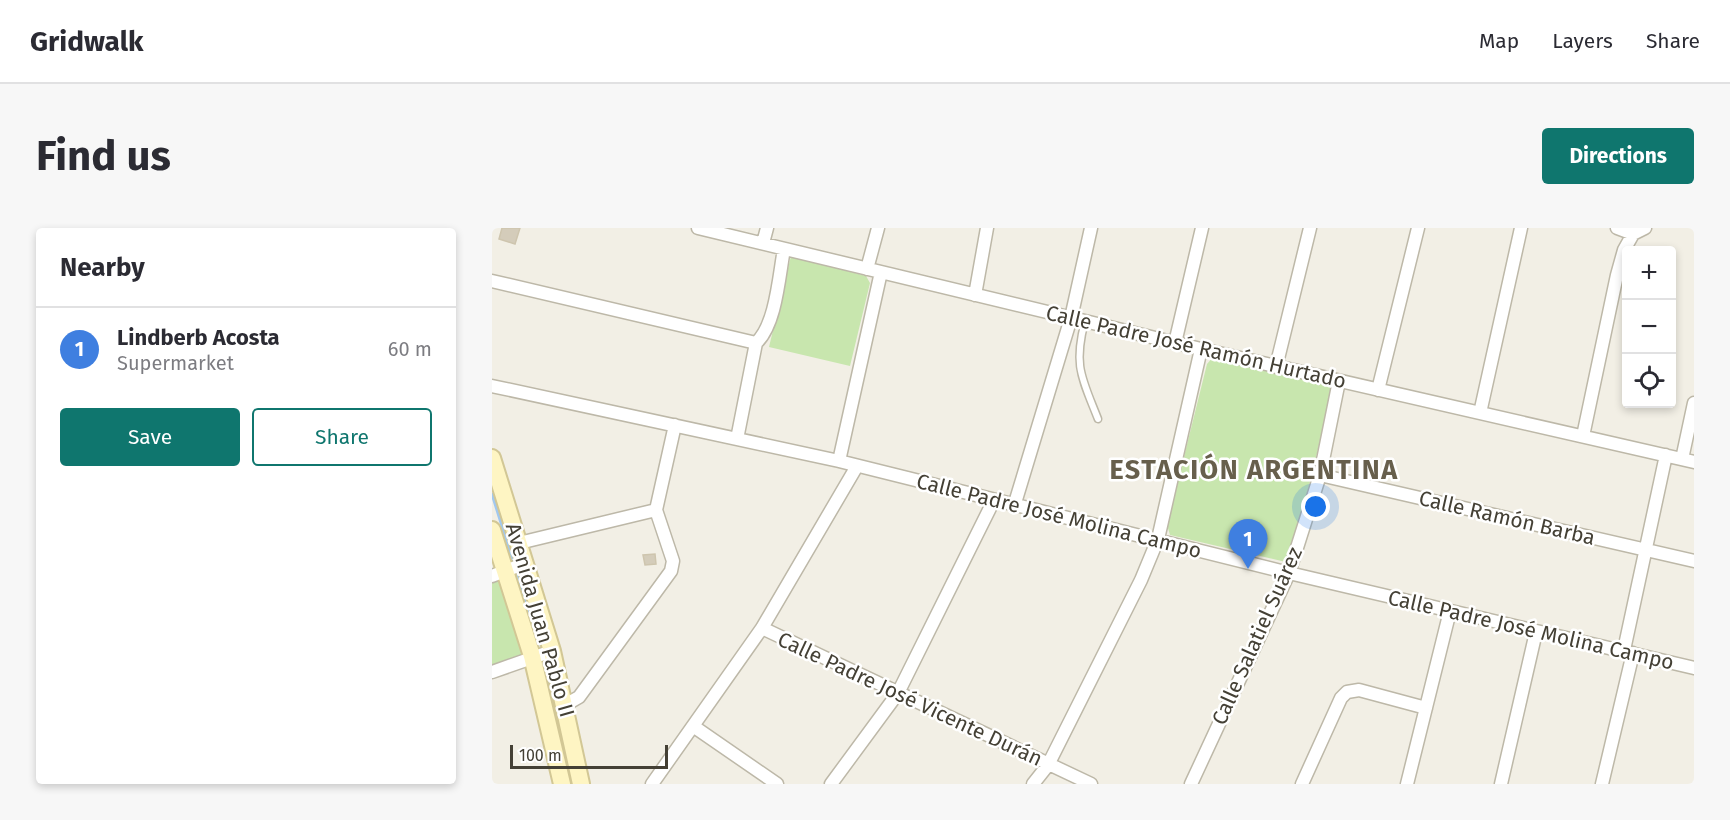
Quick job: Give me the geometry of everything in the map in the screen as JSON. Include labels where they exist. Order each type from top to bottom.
[{"type":"street","name":"Calle Padre José Ramón Hurtado","points":[[698,228],[1276,367],[1688,460]]},
{"type":"street","points":[[763,243],[767,228]]},
{"type":"street","points":[[867,269],[878,228]]},
{"type":"street","points":[[975,295],[987,228]]},
{"type":"street","points":[[1015,503],[1071,318],[1091,228]]},
{"type":"street","points":[[1175,343],[1202,228]]},
{"type":"street","points":[[1276,367],[1310,228]]},
{"type":"street","points":[[1378,390],[1418,228]]},
{"type":"street","points":[[1480,413],[1521,228]]},
{"type":"street","points":[[1617,228],[1631,231],[1645,228]]},
{"type":"street","points":[[1583,436],[1617,275],[1631,231]]},
{"type":"street","points":[[737,439],[756,343],[764,335],[769,322],[784,249]]},
{"type":"street","points":[[839,461],[881,272]]},
{"type":"street","points":[[492,281],[756,343]]},
{"type":"street","points":[[1033,784],[1048,765],[1141,580],[1158,539],[1201,349]]},
{"type":"street","name":"Calle Salatiel Suárez","points":[[1191,784],[1289,573],[1320,475],[1339,381]]},
{"type":"street","name":"Calle Padre José Molina Campo","points":[[492,386],[839,461],[1289,573],[1694,668]]},
{"type":"street","points":[[1688,460],[1694,403]]},
{"type":"street","points":[[565,705],[579,697],[671,571],[673,561],[656,510],[675,425]]},
{"type":"street","points":[[1602,784],[1666,455]]},
{"type":"street","name":"Avenida Juan Pablo II","points":[[492,458],[552,651],[581,784]]},
{"type":"street","points":[[652,784],[762,628],[856,466]]},
{"type":"street","name":"Calle Ramón Barba","points":[[1320,475],[1694,561]]},
{"type":"street","points":[[831,784],[898,693],[994,500]]},
{"type":"street","points":[[519,543],[656,510]]},
{"type":"street","name":"Avenida Juan Pablo II","points":[[492,530],[498,574],[532,656],[562,784]]},
{"type":"street","points":[[498,574],[526,563]]},
{"type":"street","points":[[1407,784],[1450,611]]},
{"type":"street","name":"Calle Padre José Vicente Durán","points":[[762,628],[1091,784]]},
{"type":"street","points":[[1501,784],[1536,632]]},
{"type":"street","points":[[492,672],[532,656],[552,651]]},
{"type":"street","points":[[1302,784],[1341,698],[1347,692],[1359,690],[1426,708]]},
{"type":"street","points":[[693,726],[777,784]]},
{"type":"lane","points":[[1085,321],[1078,347],[1078,370],[1098,419]]},
{"type":"green space","points":[[791,256],[866,276],[870,283],[850,366],[769,347]]},
{"type":"green space","points":[[1214,356],[1334,384],[1290,563],[1170,535],[1167,525],[1207,364]]},
{"type":"green space","points":[[501,576],[525,653],[492,666],[492,581]]},
{"type":"building","points":[[502,228],[520,228],[515,244],[499,239]]},
{"type":"building","points":[[655,554],[656,564],[645,565],[643,555]]},
{"type":"waterway","points":[[492,494],[512,558]]},
{"type":"waterway","points":[[518,574],[538,645]]},
{"type":"waterway","points":[[543,662],[572,784]]},
{"type":"place","name":"Lindberb Acosta","points":[[1248,569]]},
{"type":"district","name":"ESTACIÓN ARGENTINA","points":[[1254,470]]}]
